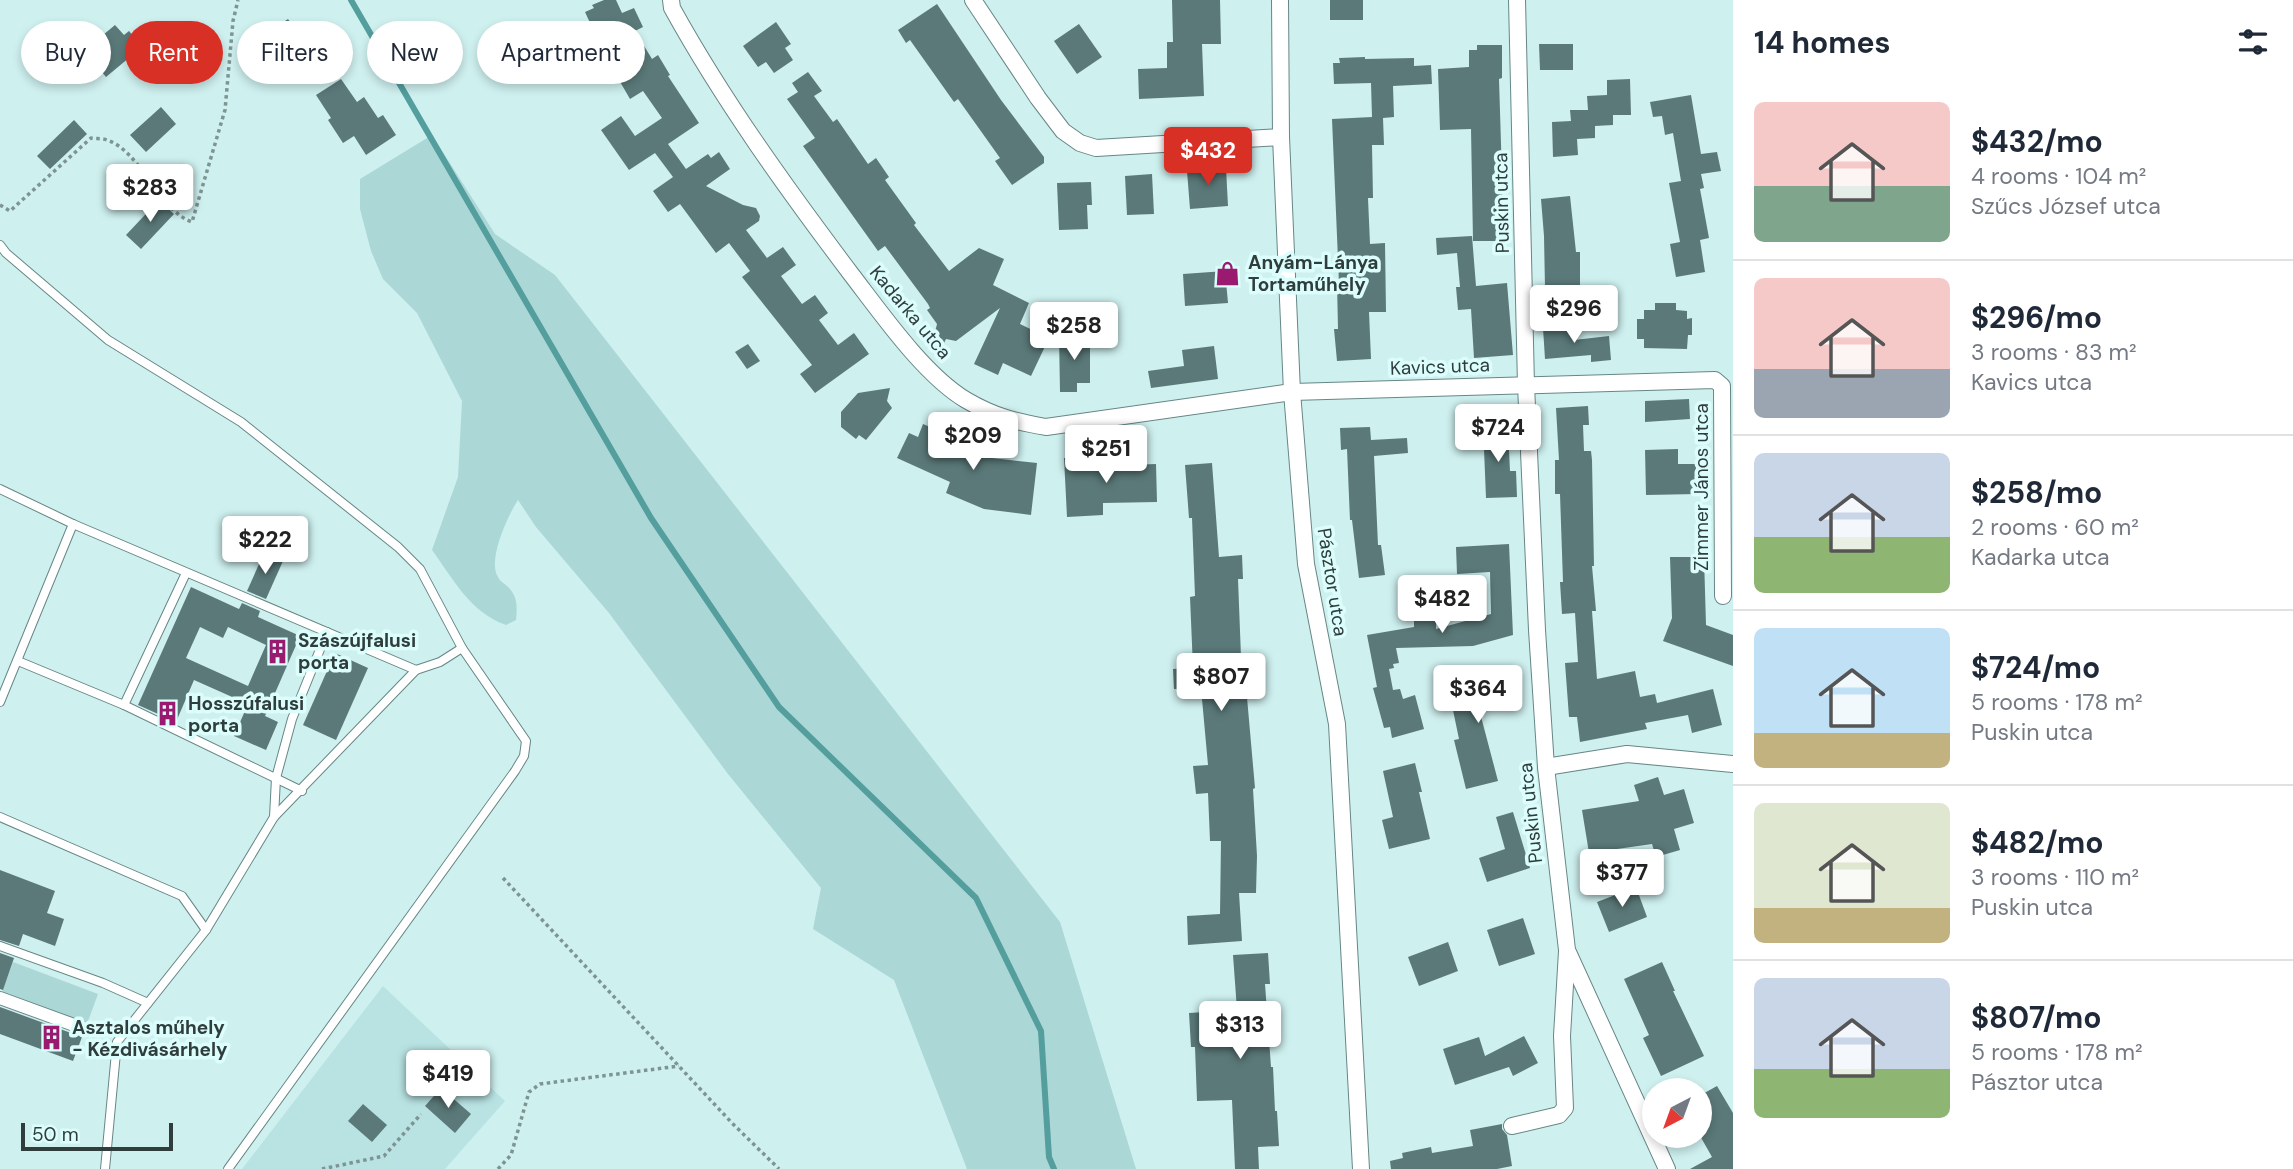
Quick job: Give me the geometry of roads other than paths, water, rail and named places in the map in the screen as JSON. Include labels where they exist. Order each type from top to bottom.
[{"type":"street","name":"Kadarka utca","points":[[671,0],[672,8],[703,64],[800,206],[875,306],[924,364],[964,399],[1006,420],[1046,426],[1292,392]]},
{"type":"street","points":[[973,0],[1038,98],[1063,131],[1080,143],[1096,148],[1281,136]]},
{"type":"street","name":"Pásztor utca","points":[[1280,0],[1281,136],[1292,392],[1306,564],[1337,724],[1361,1169]]},
{"type":"street","name":"Puskin utca","points":[[1512,1126],[1559,1115],[1565,1108],[1562,1036],[1567,950],[1546,767],[1537,630],[1526,384],[1517,0]]},
{"type":"street","name":"Kavics utca","points":[[1292,392],[1716,380]]},
{"type":"street","name":"Zimmer János utca","points":[[1716,380],[1722,386],[1723,596]]},
{"type":"street","points":[[1546,767],[1628,754],[1733,764]]},
{"type":"street","name":"Puskin utca","points":[[1567,950],[1667,1169]]},
{"type":"street","points":[[0,998],[85,1029]]},
{"type":"lane","points":[[0,245],[108,340],[241,422],[398,547],[420,569],[462,648],[526,741],[524,756],[228,1169]]},
{"type":"lane","points":[[0,489],[73,524],[416,670]]},
{"type":"lane","points":[[0,702],[73,524]]},
{"type":"lane","points":[[124,705],[186,573]]},
{"type":"lane","points":[[274,817],[276,778],[292,719],[327,632]]},
{"type":"lane","points":[[105,1169],[117,1042],[206,930],[274,817],[416,670],[440,662],[462,648]]},
{"type":"lane","points":[[18,661],[124,705],[302,791]]},
{"type":"lane","points":[[0,817],[182,896],[206,930]]},
{"type":"lane","points":[[0,946],[103,983],[148,1003]]},
{"type":"waterway","points":[[351,0],[651,518],[779,707],[976,898],[1041,1031],[1049,1157],[1054,1169]]},
{"type":"place","name":"Anyám-Lánya Tortaműhely","points":[[1228,273]]},
{"type":"place","name":"Szászújfalusi porta","points":[[278,651]]},
{"type":"place","name":"Hosszúfalusi porta","points":[[168,714]]},
{"type":"place","name":"Asztalos műhely - Kézdivásárhely","points":[[52,1038]]}]
